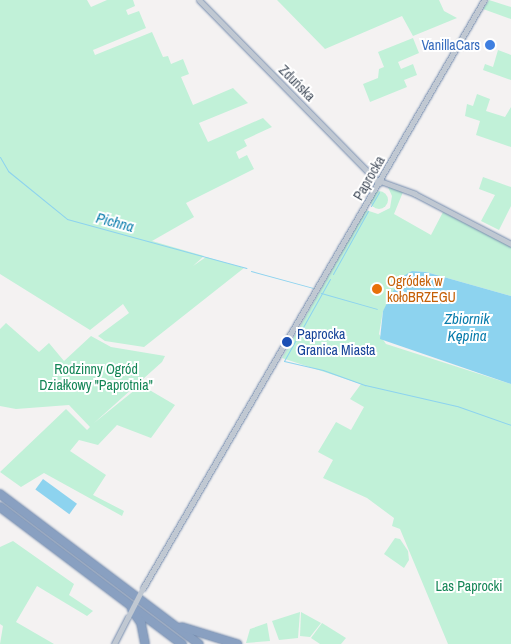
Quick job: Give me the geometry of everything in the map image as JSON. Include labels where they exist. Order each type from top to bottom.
[{"type":"highway","points":[[0,494],[199,644]]},
{"type":"highway","points":[[0,507],[182,644]]},
{"type":"highway","points":[[125,601],[141,623],[146,644]]},
{"type":"highway","points":[[169,622],[195,633],[237,644]]},
{"type":"street","name":"Zduńska","points":[[199,0],[379,182],[415,194],[511,244]]},
{"type":"street","name":"Paprocka","points":[[114,644],[143,588],[273,367],[484,0]]},
{"type":"green space","points":[[0,0],[87,0],[91,7],[107,0],[133,0],[135,6],[126,10],[128,15],[139,11],[146,28],[93,50],[95,55],[152,32],[163,57],[168,56],[171,64],[183,59],[189,74],[181,77],[193,105],[233,88],[248,103],[199,123],[208,142],[263,118],[272,127],[244,140],[247,146],[236,152],[239,159],[247,155],[254,169],[186,203],[194,217],[152,241],[204,256],[193,266],[206,257],[244,268],[144,347],[105,341],[98,336],[129,313],[123,304],[90,330],[0,274]]},
{"type":"green space","points":[[277,0],[439,0],[444,11],[457,18],[413,36],[402,16],[325,49]]},
{"type":"green space","points":[[489,0],[511,7],[511,19],[483,9]]},
{"type":"green space","points":[[413,38],[419,53],[398,62],[401,69],[413,64],[417,75],[404,80],[407,87],[370,102],[363,84],[378,78],[379,69],[384,67],[378,52]]},
{"type":"green space","points":[[498,50],[511,55],[511,80],[483,70],[485,64],[493,67]]},
{"type":"green space","points":[[477,94],[490,99],[486,111],[505,117],[511,107],[511,147],[476,135],[480,121],[465,116],[467,104],[473,106]]},
{"type":"green space","points":[[483,177],[511,187],[511,206],[499,230],[481,221],[495,195],[479,189]]},
{"type":"green space","name":"Las Paprocki","points":[[387,185],[403,192],[394,214],[431,235],[443,212],[511,247],[511,296],[426,272],[412,271],[383,311],[379,334],[386,344],[511,384],[511,644],[448,644],[400,529],[392,526],[394,518],[367,498],[323,478],[333,460],[318,452],[336,422],[351,430],[364,407],[350,399],[361,384],[282,358],[366,210],[378,214],[390,208],[392,196]]},
{"type":"green space","points":[[379,191],[385,194],[388,200],[385,206],[379,209],[373,206],[370,200],[373,194]]},
{"type":"green space","name":"Rodzinny Ogród Działkowy \"Paprotnia\"","points":[[6,323],[39,352],[49,343],[64,361],[91,336],[111,347],[165,356],[162,362],[94,423],[141,385],[175,405],[151,438],[117,425],[98,445],[79,440],[70,451],[106,475],[93,495],[124,511],[122,516],[44,473],[21,487],[0,472],[66,409],[87,430],[90,427],[69,405],[16,409],[0,406],[0,329]]},
{"type":"green space","points":[[395,538],[400,539],[408,551],[409,560],[404,568],[384,554]]},
{"type":"green space","points":[[13,541],[74,584],[69,595],[93,611],[87,616],[37,586],[16,622],[54,644],[0,644],[3,626],[0,624],[0,547]]},
{"type":"green space","points":[[300,612],[298,638],[279,640],[272,621]]},
{"type":"green space","points":[[301,612],[321,623],[310,637],[300,636]]},
{"type":"green space","points":[[267,623],[270,641],[246,643],[250,629]]},
{"type":"green space","points":[[322,623],[346,638],[341,644],[320,644],[311,638]]},
{"type":"water","name":"Zbiornik Kępina","points":[[412,271],[426,272],[511,296],[511,384],[380,339],[383,311],[400,278]]},
{"type":"water","points":[[43,479],[77,504],[69,514],[35,490]]},
{"type":"waterway","name":"Pichna","points":[[0,157],[8,171],[67,219],[246,268]]},
{"type":"waterway","points":[[371,206],[379,192]]},
{"type":"waterway","points":[[333,274],[368,211]]},
{"type":"waterway","name":"Pichna","points":[[251,271],[313,288]]},
{"type":"waterway","points":[[330,279],[284,361],[323,370],[365,385],[457,406],[511,425]]},
{"type":"waterway","points":[[321,293],[377,309]]},
{"type":"place","name":"VanillaCars","points":[[490,45]]},
{"type":"place","name":"Ogródek w kołoBRZEGU","points":[[377,289]]},
{"type":"place","name":"Paprocka Granica Miasta","points":[[287,342]]}]
